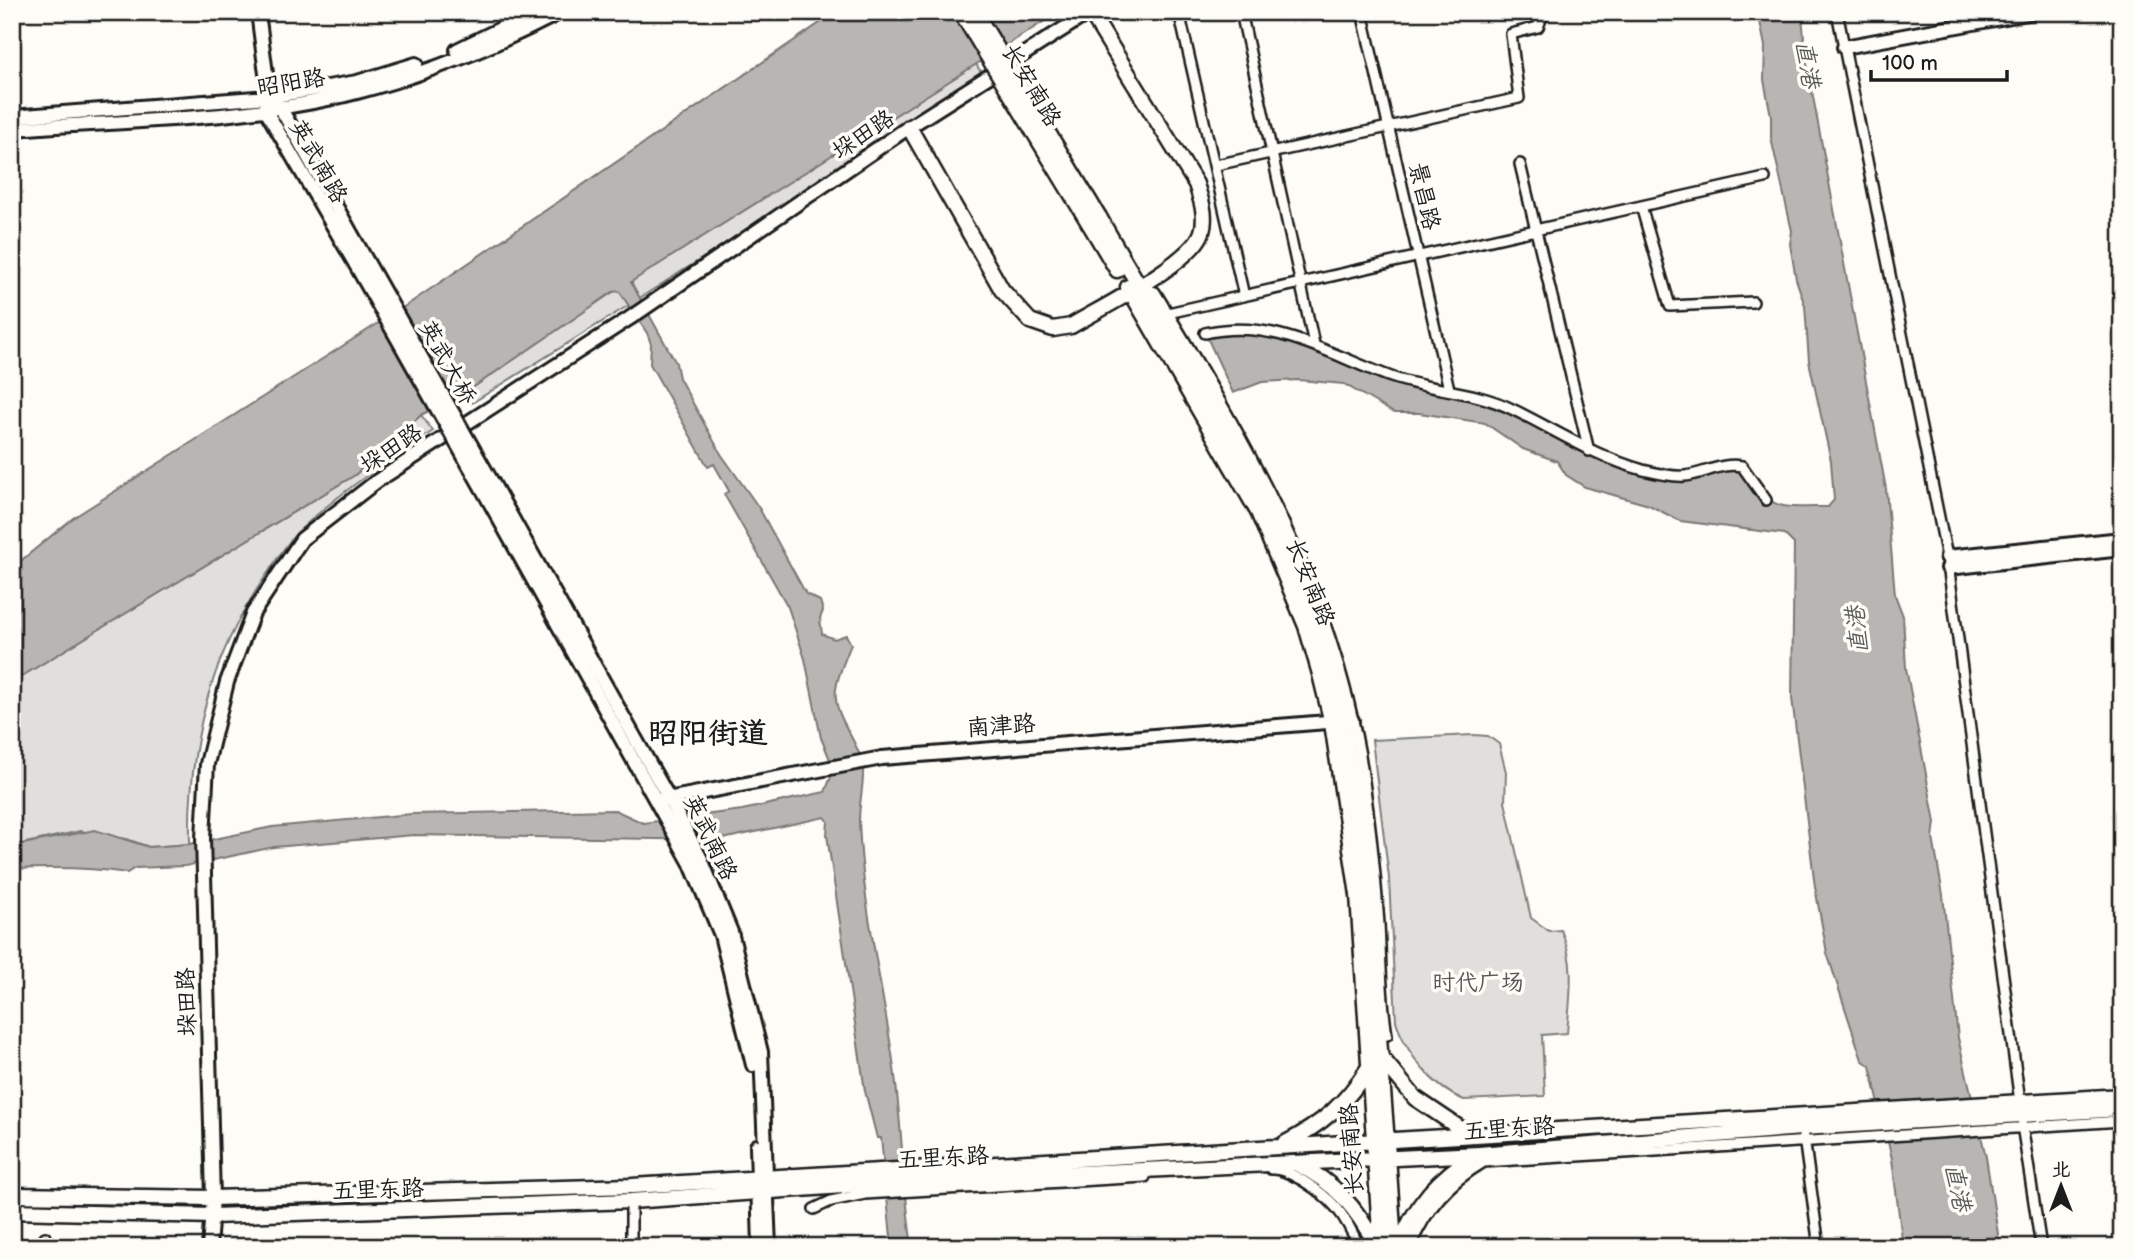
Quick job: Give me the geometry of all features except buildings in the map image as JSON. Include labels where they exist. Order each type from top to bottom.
[{"type":"main road","name":"长安南路","points":[[961,12],[1094,220]]},
{"type":"main road","name":"长安南路","points":[[975,12],[1258,512],[1343,721],[1370,894],[1381,1056],[1384,1152],[1379,1247]]},
{"type":"main road","points":[[909,127],[1003,290],[1030,321],[1054,328],[1071,326],[1134,289],[1176,262],[1194,245],[1202,232],[1204,208],[1196,184],[1090,12]]},
{"type":"main road","name":"长安南路","points":[[1343,721],[1358,895],[1373,1142],[1384,1152],[1397,1247]]},
{"type":"main road","points":[[1381,1056],[1415,1098],[1472,1136]]},
{"type":"main road","points":[[1279,1147],[1311,1130],[1334,1111],[1351,1095],[1369,1067]]},
{"type":"main road","points":[[2021,1116],[2122,1096]]},
{"type":"main road","points":[[2021,1116],[2122,1109]]},
{"type":"main road","name":"五里东路","points":[[19,1195],[213,1198],[619,1187],[859,1184],[1293,1163],[1384,1152],[1472,1136],[1801,1121],[1863,1124],[2021,1116]]},
{"type":"main road","name":"五里东路","points":[[1384,1152],[1479,1153],[1801,1121]]},
{"type":"main road","name":"五里东路","points":[[915,1181],[1279,1147],[1373,1142]]},
{"type":"main road","points":[[1397,1247],[1408,1222],[1436,1184],[1450,1171],[1479,1153]]},
{"type":"main road","points":[[1293,1163],[1326,1180],[1348,1200],[1379,1247]]},
{"type":"main road","name":"五里东路","points":[[19,1211],[213,1216],[631,1201],[763,1185]]},
{"type":"street","points":[[258,12],[267,103]]},
{"type":"street","name":"昭阳路","points":[[12,128],[267,103],[357,82],[440,56],[535,12]]},
{"type":"street","name":"昭阳路","points":[[12,117],[267,103],[280,107],[357,92],[441,64],[561,12]]},
{"type":"street","name":"垛田路","points":[[209,1247],[213,1198],[203,872],[207,764],[227,681],[253,613],[302,539],[376,481],[630,318],[909,127],[1090,12]]},
{"type":"street","points":[[1179,12],[1244,296]]},
{"type":"street","points":[[1241,12],[1274,152],[1314,344]]},
{"type":"street","name":"景昌路","points":[[1362,12],[1449,389]]},
{"type":"street","points":[[1216,165],[1519,98],[1511,34],[1538,27],[1545,12]]},
{"type":"street","points":[[1837,12],[1948,563],[2021,1116],[2041,1247]]},
{"type":"street","points":[[1844,47],[2033,12]]},
{"type":"street","name":"英武南路","points":[[267,103],[361,263]]},
{"type":"street","name":"英武南路","points":[[280,107],[361,263]]},
{"type":"street","points":[[1520,164],[1590,451]]},
{"type":"street","points":[[1168,313],[1765,178]]},
{"type":"street","points":[[1641,206],[1670,306],[1753,302]]},
{"type":"street","name":"英武大桥","points":[[361,263],[488,486]]},
{"type":"street","points":[[1134,289],[1155,292],[1248,449],[1282,514],[1324,621],[1343,721],[1368,816],[1387,1035]]},
{"type":"street","points":[[1205,333],[1229,327],[1288,336],[1314,344],[1391,377],[1471,393],[1512,409],[1590,451],[1644,470],[1684,476],[1729,464],[1742,466],[1766,500]]},
{"type":"street","name":"英武南路","points":[[488,486],[663,800],[731,932],[761,1052],[763,1185],[760,1247]]},
{"type":"street","points":[[1948,563],[2122,539]]},
{"type":"street","points":[[1948,563],[2122,549]]},
{"type":"street","name":"南津路","points":[[663,800],[882,758],[959,749],[1343,721]]},
{"type":"street","points":[[2021,1116],[2122,1121]]},
{"type":"street","points":[[1801,1121],[1819,1247]]},
{"type":"street","points":[[1410,1247],[1424,1216],[1443,1191],[1484,1163],[1804,1143],[1863,1124]]},
{"type":"street","points":[[915,1181],[1279,1169],[1329,1196],[1343,1213],[1359,1247]]},
{"type":"street","points":[[814,1209],[859,1184]]},
{"type":"street","name":"英武南路","points":[[763,1185],[769,1247]]},
{"type":"street","points":[[631,1201],[631,1247]]},
{"type":"green space","points":[[976,64],[985,79],[638,299],[631,286],[634,278]]},
{"type":"green space","points":[[615,290],[622,293],[629,305],[472,403],[465,393]]},
{"type":"green space","points":[[421,415],[433,431],[381,465],[300,530],[281,552],[229,639],[216,671],[198,738],[190,808],[190,844],[149,847],[127,839],[80,831],[12,846],[12,682],[355,475]]},
{"type":"green space","name":"时代广场","points":[[1488,736],[1499,744],[1506,772],[1505,802],[1531,918],[1549,931],[1561,930],[1569,955],[1571,981],[1567,1033],[1542,1035],[1545,1096],[1464,1100],[1452,1094],[1421,1067],[1406,1045],[1396,1021],[1389,878],[1372,740]]},
{"type":"water","points":[[836,12],[1059,12],[631,282],[676,363],[679,378],[721,454],[759,508],[806,594],[820,601],[823,611],[820,618],[822,634],[834,639],[846,635],[851,644],[838,678],[836,700],[862,763],[859,821],[861,852],[868,914],[894,1068],[912,1247],[892,1247],[881,1138],[877,1138],[865,1091],[827,835],[828,821],[825,817],[718,840],[414,835],[274,847],[185,866],[135,868],[127,873],[70,868],[12,869],[12,846],[95,830],[149,847],[190,844],[272,827],[412,814],[615,810],[643,823],[742,810],[825,792],[834,769],[821,738],[805,659],[788,607],[724,494],[729,491],[714,464],[708,467],[650,364],[651,344],[647,333],[619,291],[613,292],[465,393],[421,415],[355,475],[12,682],[12,568],[73,518],[410,303]]},
{"type":"water","name":"直港","points":[[1758,12],[1800,12],[1802,16],[1806,59],[1886,489],[1895,595],[1903,616],[1906,668],[1935,822],[1933,838],[1943,895],[1958,1038],[1986,1157],[2000,1247],[1903,1247],[1892,1159],[1870,1066],[1862,1060],[1827,953],[1815,887],[1792,698],[1794,544],[1784,534],[1680,521],[1649,505],[1585,487],[1566,475],[1557,461],[1523,449],[1485,423],[1419,413],[1394,413],[1344,384],[1298,380],[1262,382],[1233,393],[1205,333],[1229,327],[1288,336],[1391,377],[1471,393],[1644,470],[1684,476],[1742,466],[1761,492],[1776,504],[1828,507],[1834,500],[1831,461],[1809,361],[1805,306],[1796,279],[1790,244],[1792,231],[1771,138],[1771,116],[1764,80],[1765,46]]},
{"type":"district","name":"昭阳街道","points":[[708,733]]}]
